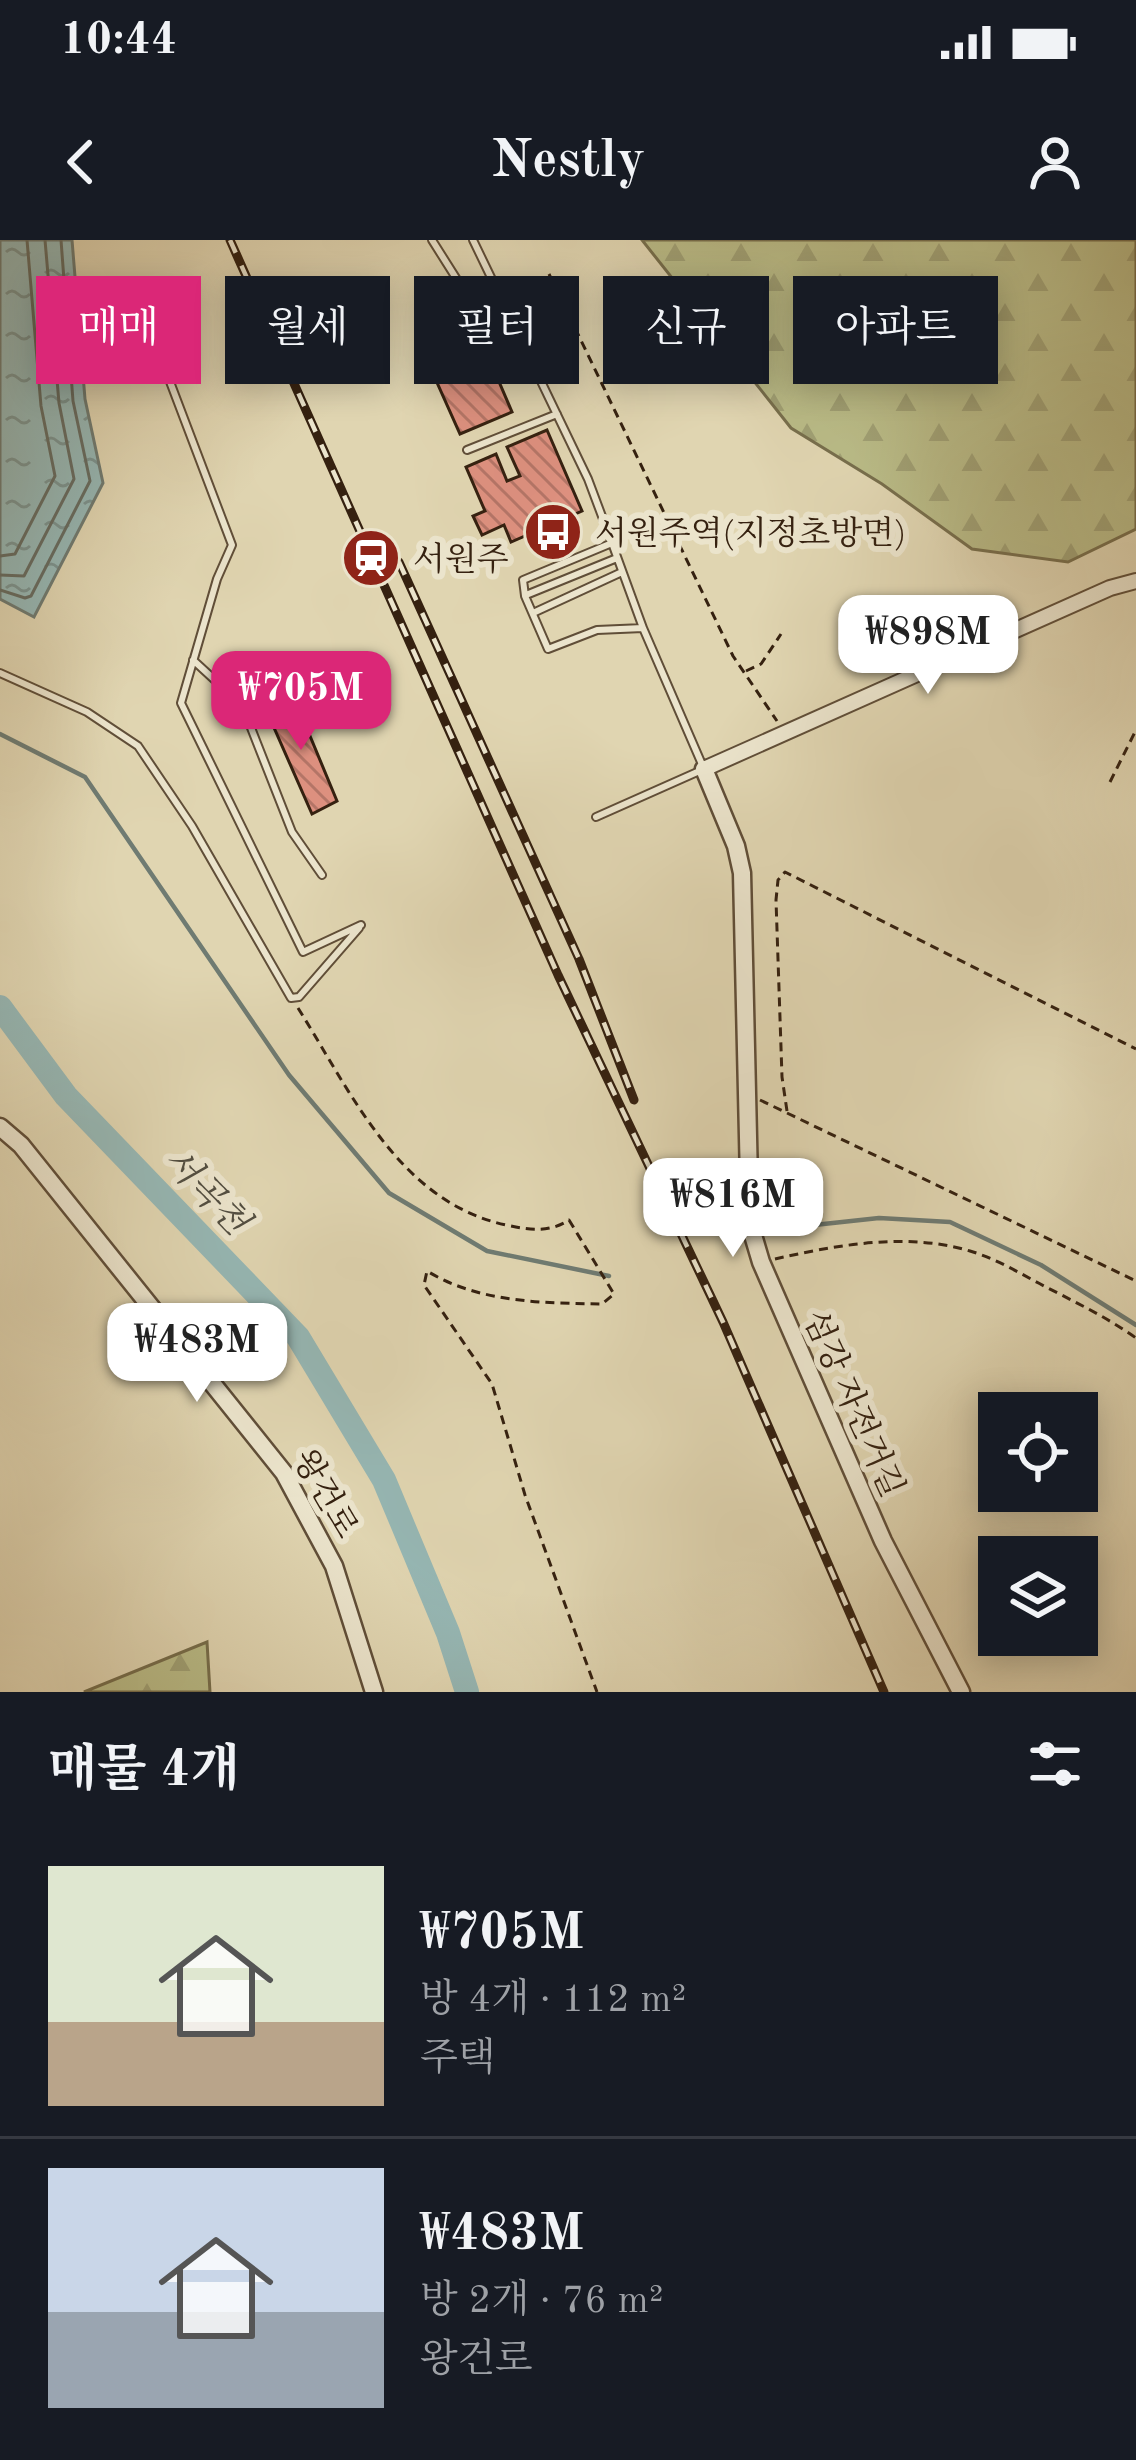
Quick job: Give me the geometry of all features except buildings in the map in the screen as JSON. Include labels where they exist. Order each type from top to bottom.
[{"type":"street","points":[[704,769],[1109,588],[1136,581]]},
{"type":"street","name":"섬강 자전거길","points":[[704,769],[730,829],[742,873],[750,1226],[761,1262],[883,1541],[961,1692]]},
{"type":"street","name":"왕건로","points":[[0,1127],[21,1145],[284,1473],[334,1566],[374,1692]]},
{"type":"lane","points":[[432,240],[455,276]]},
{"type":"lane","points":[[473,240],[491,276]]},
{"type":"lane","points":[[0,673],[87,712],[138,746],[192,826],[292,998],[299,997],[362,925],[303,952],[181,703],[217,579],[232,545],[171,384]]},
{"type":"lane","points":[[543,384],[704,769],[596,817]]},
{"type":"lane","points":[[467,450],[557,414]]},
{"type":"lane","points":[[612,543],[526,577],[524,596],[548,649],[597,630],[643,628]]},
{"type":"lane","points":[[524,596],[617,558]]},
{"type":"lane","points":[[532,614],[622,572]]},
{"type":"lane","points":[[193,660],[242,705],[292,832],[322,875]]},
{"type":"path","points":[[549,274],[744,672],[786,734]]},
{"type":"path","points":[[744,672],[761,664],[781,634]]},
{"type":"path","points":[[1110,782],[1136,730]]},
{"type":"path","points":[[787,1111],[776,900],[778,880],[785,872],[1136,1049]]},
{"type":"path","points":[[292,998],[379,1137],[407,1171],[430,1192],[487,1221],[532,1230],[556,1228],[569,1220],[614,1294],[602,1304],[516,1300],[427,1271],[424,1285],[492,1384],[525,1495],[597,1692]]},
{"type":"path","points":[[745,1102],[763,1099],[1136,1281]]},
{"type":"path","points":[[761,1262],[836,1246],[900,1242],[964,1249],[1089,1309],[1136,1339]]},
{"type":"green space","points":[[642,240],[1136,240],[1136,529],[1068,562],[972,549],[882,484],[791,428],[756,384],[769,384],[769,276],[671,276]]},
{"type":"green space","points":[[207,1642],[210,1692],[84,1692]]},
{"type":"water","points":[[0,240],[72,240],[75,276],[36,276],[36,384],[84,384],[103,483],[34,617],[0,599]]},
{"type":"waterway","points":[[0,734],[85,777],[289,1075],[389,1193],[487,1251],[609,1276]]},
{"type":"waterway","name":"서곡천","points":[[0,1007],[66,1096],[298,1337],[384,1480],[448,1633],[467,1692]]},
{"type":"waterway","points":[[805,1226],[879,1218],[950,1222],[1041,1265],[1136,1325]]},
{"type":"railway","points":[[230,240],[558,975],[723,1322],[884,1692]]},
{"type":"railway","points":[[399,562],[579,959],[634,1100]]},
{"type":"place","name":"서원주역(지정초방면)","points":[[553,532]]},
{"type":"place","name":"서원주","points":[[371,558]]}]
